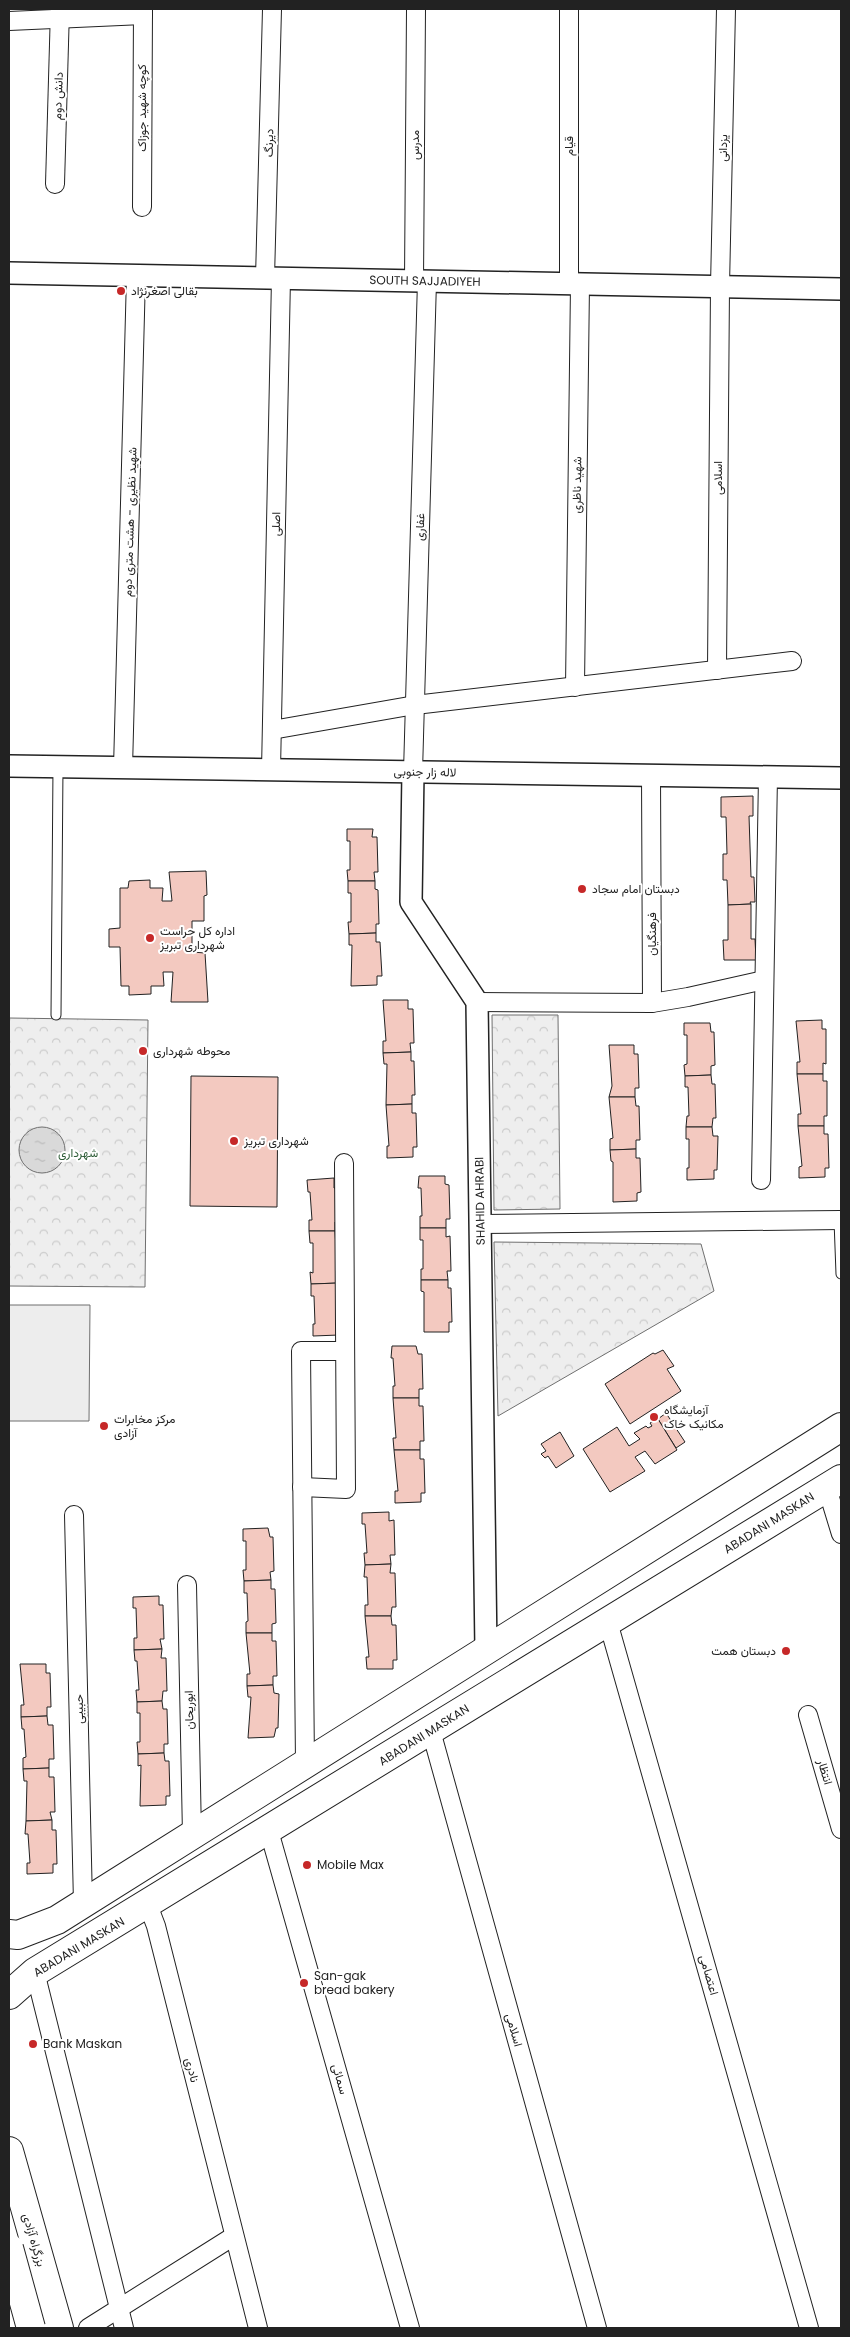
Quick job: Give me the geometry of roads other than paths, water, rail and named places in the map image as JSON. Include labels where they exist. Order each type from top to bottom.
[{"type":"main road","points":[[9,1934],[18,1935],[57,1920],[841,1427]]},
{"type":"main road","name":"ABADANI MASKAN","points":[[9,1995],[35,1972],[148,1905],[834,1484]]},
{"type":"main road","name":"بزرگراه آزادی","points":[[9,2151],[59,2328]]},
{"type":"main road","points":[[9,2248],[31,2328]]},
{"type":"main road","points":[[9,2274],[16,2274],[47,2287]]},
{"type":"street","name":"دیرنگ","points":[[272,9],[273,278]]},
{"type":"street","name":"مدرس","points":[[416,9],[421,281]]},
{"type":"street","name":"قیام","points":[[569,9],[574,284]]},
{"type":"street","name":"یزدانی","points":[[720,286],[726,9]]},
{"type":"street","points":[[9,20],[60,14],[143,12]]},
{"type":"street","name":"کوچه شهید جوزاک","points":[[142,207],[143,12]]},
{"type":"street","name":"دانش دوم","points":[[55,184],[60,14]]},
{"type":"street","name":"SOUTH SAJJADIYEH","points":[[9,273],[841,289]]},
{"type":"street","name":"شهید نظیری - هشت متری دوم","points":[[123,768],[136,276]]},
{"type":"street","name":"اصلی","points":[[271,770],[273,278]]},
{"type":"street","name":"غفاری","points":[[413,772],[421,281]]},
{"type":"street","name":"شهید ناظری","points":[[574,284],[574,687]]},
{"type":"street","name":"اسلامی","points":[[717,670],[720,286]]},
{"type":"street","points":[[272,730],[415,705],[792,661]]},
{"type":"street","name":"لاله زار جنوبی","points":[[9,766],[841,778]]},
{"type":"street","points":[[413,772],[411,902],[477,1002],[652,1003],[764,980]]},
{"type":"street","name":"فرهنگیان","points":[[652,775],[652,1003]]},
{"type":"street","points":[[761,1180],[768,776]]},
{"type":"street","name":"SHAHID AHRABI","points":[[477,1002],[486,1650]]},
{"type":"street","points":[[302,1487],[346,1488],[344,1163]]},
{"type":"street","points":[[480,1224],[840,1220]]},
{"type":"street","points":[[305,1764],[301,1351],[345,1351]]},
{"type":"street","points":[[834,1484],[841,1534]]},
{"type":"street","name":"حبیبی","points":[[74,1515],[84,1903]]},
{"type":"street","name":"ابوریحان","points":[[188,1585],[192,1835]]},
{"type":"street","name":"اعتصامی","points":[[608,1622],[809,2328]]},
{"type":"street","name":"انتظار","points":[[808,1715],[841,1829]]},
{"type":"street","name":"اسلامی","points":[[430,1731],[597,2328]]},
{"type":"street","name":"سمائی","points":[[269,1831],[410,2328]]},
{"type":"street","name":"نادری","points":[[148,1905],[156,1926],[258,2328]]},
{"type":"street","points":[[35,1972],[124,2328]]},
{"type":"street","points":[[88,2328],[234,2236]]},
{"type":"lane","points":[[56,1015],[58,767]]},
{"type":"lane","points":[[840,1220],[841,1274]]},
{"type":"water","points":[[42,1127],[55,1131],[61,1137],[65,1150],[61,1163],[55,1169],[42,1173],[29,1169],[23,1163],[19,1150],[23,1137],[29,1131]]},
{"type":"place","name":"بقالی اصغرنژاد","points":[[121,291]]},
{"type":"place","name":"دبستان امام سجاد","points":[[582,889]]},
{"type":"place","name":"اداره کل حراست شهرداری تبریز","points":[[150,938]]},
{"type":"place","name":"محوطه شهرداری","points":[[143,1051]]},
{"type":"place","name":"شهرداری تبریز","points":[[234,1141]]},
{"type":"place","name":"آزمایشگاه مکانیک خاک","points":[[654,1417]]},
{"type":"place","name":"مرکز مخابرات آزادی","points":[[104,1426]]},
{"type":"place","name":"دبستان همت","points":[[786,1651]]},
{"type":"place","name":"Mobile Max","points":[[307,1865]]},
{"type":"place","name":"San-gak bread bakery","points":[[304,1983]]},
{"type":"place","name":"Bank Maskan","points":[[33,2044]]},
{"type":"park label","name":"شهرداری","points":[[78,1153]]}]
